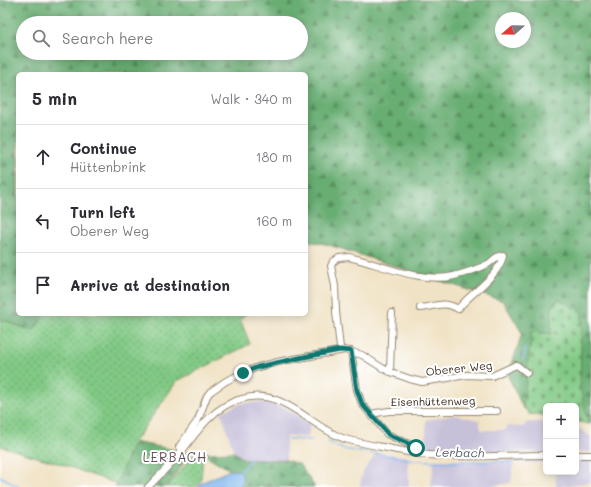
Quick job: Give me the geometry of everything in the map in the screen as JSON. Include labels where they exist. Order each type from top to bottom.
[{"type":"street","points":[[340,348],[336,312],[335,283],[331,267],[333,262],[339,258],[349,257],[415,274],[442,278],[454,276],[488,264],[495,256],[503,255],[499,266],[458,309],[453,305],[440,303],[427,308],[420,308]]},
{"type":"street","points":[[390,372],[392,313]]},
{"type":"street","name":"Oberer Weg","points":[[181,452],[179,447],[198,420],[208,394],[226,381],[248,371],[277,362],[340,350],[351,351],[362,355],[390,372],[407,379],[422,382],[467,375],[492,376],[516,365],[527,373]]},
{"type":"street","points":[[351,351],[358,396],[362,404],[389,435],[413,446],[421,454]]},
{"type":"street","points":[[148,487],[220,408],[238,400],[257,397],[284,403],[332,434],[345,439],[421,454],[543,455]]},
{"type":"street","name":"Eisenhüttenweg","points":[[370,414],[390,411],[497,410]]},
{"type":"street","points":[[579,455],[591,455]]},
{"type":"shaded area","points":[[266,402],[286,408],[310,423],[308,437],[286,436],[286,460],[245,460],[234,452],[221,412],[242,403]]},
{"type":"shaded area","points":[[455,415],[479,420],[481,430],[506,430],[506,426],[523,427],[527,422],[543,422],[543,452],[426,452],[426,420]]},
{"type":"shaded area","points":[[579,428],[591,437],[591,452],[579,452]]},
{"type":"shaded area","points":[[377,452],[408,457],[409,487],[361,487],[360,484],[363,472]]},
{"type":"shaded area","points":[[591,458],[591,482],[556,487],[555,475],[579,475],[579,459]]},
{"type":"shaded area","points":[[434,460],[514,460],[511,482],[491,487],[431,487]]},
{"type":"green space","points":[[0,0],[591,0],[591,424],[579,422],[579,403],[543,403],[543,415],[529,414],[527,410],[523,408],[508,376],[522,333],[503,301],[326,244],[308,241],[308,72],[16,72],[16,316],[44,316],[33,331],[0,319]]},
{"type":"green space","points":[[558,299],[582,312],[580,387],[588,424],[579,422],[579,403],[543,403],[543,415],[529,414],[527,410],[523,408],[532,332],[551,334],[552,308]]},
{"type":"green space","points":[[43,316],[244,316],[240,319],[250,344],[177,381],[134,442],[117,484],[64,465],[0,446],[0,319],[32,331]]},
{"type":"green space","points":[[134,442],[191,453],[166,487],[115,487]]},
{"type":"green space","points":[[234,452],[245,460],[286,460],[299,464],[315,487],[240,487],[243,480],[241,471],[230,470],[202,453]]},
{"type":"green space","points":[[194,454],[203,454],[201,480],[196,487],[167,487]]},
{"type":"water","points":[[230,470],[241,471],[243,480],[240,487],[198,487],[201,483]]},
{"type":"waterway","points":[[523,360],[525,349]]},
{"type":"waterway","name":"Lerbach","points":[[288,439],[311,440]]},
{"type":"waterway","name":"Lerbach","points":[[328,442],[342,449],[416,460],[445,462],[543,461]]},
{"type":"waterway","name":"Lerbach","points":[[240,472],[252,458]]},
{"type":"waterway","name":"Lerbach","points":[[579,461],[591,460]]},
{"type":"waterway","name":"Lerbach","points":[[0,476],[19,487]]},
{"type":"district","name":"LERBACH","points":[[175,456]]},
{"type":"route","points":[[243,373],[258,367],[282,361],[340,350],[351,351],[358,396],[362,404],[389,435],[416,448]]}]
